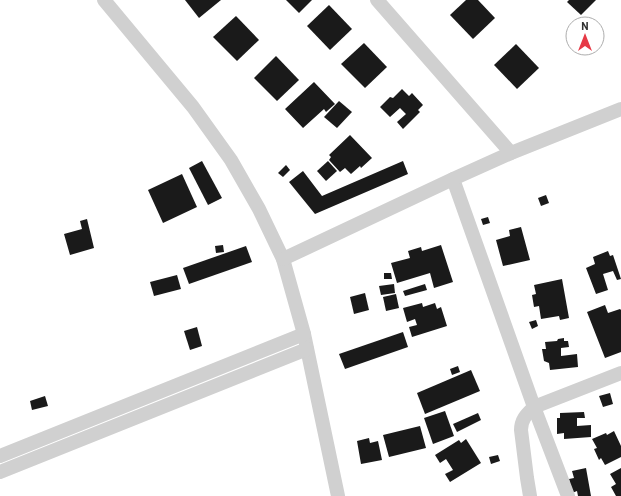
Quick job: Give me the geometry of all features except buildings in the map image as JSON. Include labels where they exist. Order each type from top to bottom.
[{"type":"street","points":[[104,0],[193,107],[231,160],[259,210],[283,259],[304,334],[338,496]]},
{"type":"street","points":[[378,0],[512,153]]},
{"type":"street","points":[[283,259],[453,179],[512,153],[621,109]]},
{"type":"street","points":[[453,179],[534,407],[568,496]]},
{"type":"street","points":[[0,456],[304,334]]},
{"type":"street","points":[[0,472],[306,349]]},
{"type":"street","points":[[530,496],[522,425],[524,417],[534,407],[621,373]]}]
